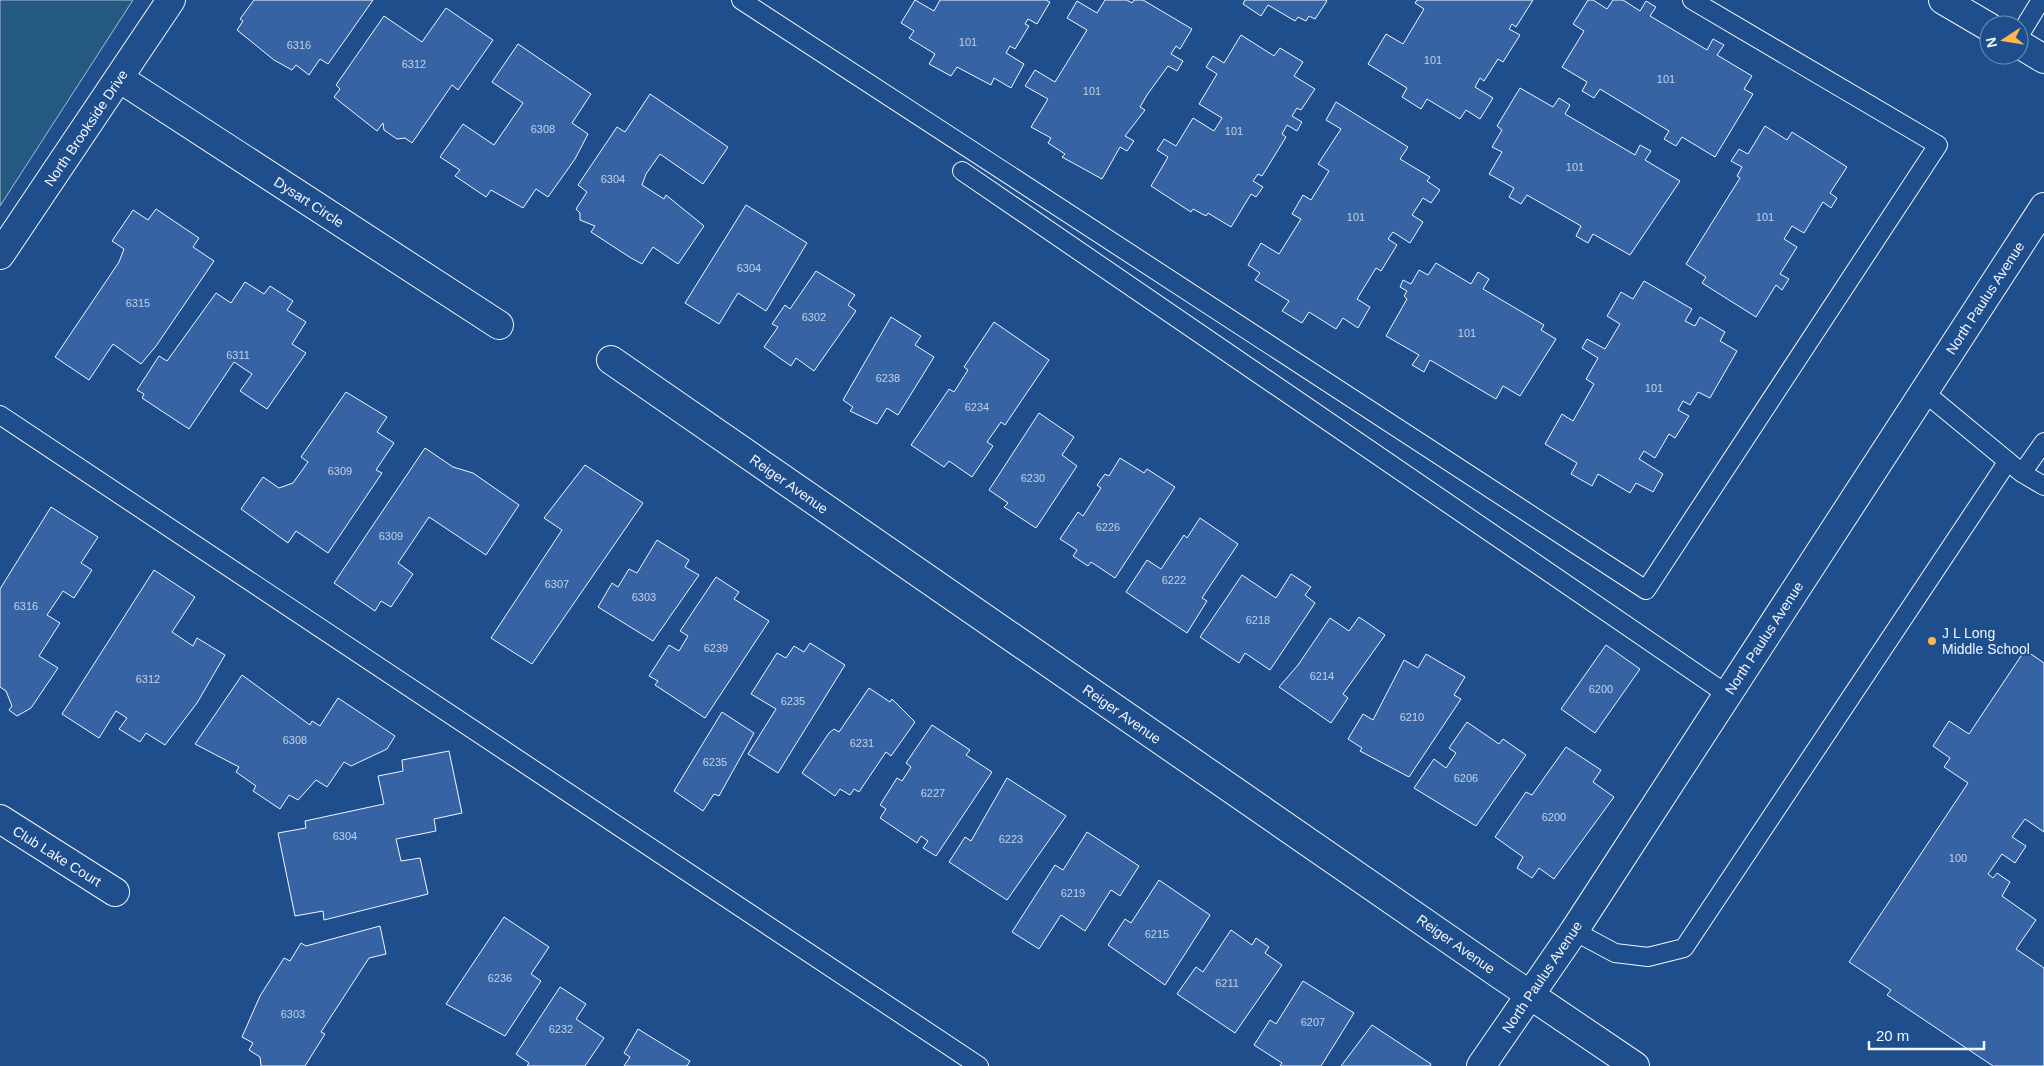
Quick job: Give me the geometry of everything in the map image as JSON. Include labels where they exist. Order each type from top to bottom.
[{"type":"street","name":"North Brookside Drive","points":[[0,256],[171,0]]},
{"type":"street","points":[[1942,0],[1979,21]]},
{"type":"street","points":[[2029,50],[2044,59]]},
{"type":"street","name":"Dysart Circle","points":[[119,78],[499,325]]},
{"type":"street","name":"North Paulus Avenue","points":[[1481,1066],[1574,931],[2044,207]]},
{"type":"street","name":"Reiger Avenue","points":[[611,360],[1635,1066]]},
{"type":"street","name":"Club Lake Court","points":[[0,819],[115,892]]},
{"type":"lane","points":[[741,0],[1646,590],[1938,145],[1692,0]]},
{"type":"lane","points":[[2029,20],[2041,0]]},
{"type":"lane","points":[[962,171],[1728,695]]},
{"type":"lane","points":[[1924,392],[2022,473],[2044,486]]},
{"type":"lane","points":[[0,414],[979,1066]]},
{"type":"lane","points":[[2022,473],[2044,442]]},
{"type":"lane","points":[[1574,931],[1616,953],[1648,957],[1684,948],[2008,461]]},
{"type":"shaded area","points":[[0,0],[133,0],[0,206]]},
{"type":"building","points":[[254,0],[373,0],[328,64],[320,59],[309,75],[296,65],[292,70],[274,60],[237,30],[243,21],[240,19]]},
{"type":"building","points":[[915,0],[934,11],[940,0],[1046,0],[1050,2],[1037,24],[1028,19],[1025,24],[1029,26],[1015,49],[1010,46],[1006,53],[1024,64],[1011,88],[994,78],[991,85],[957,67],[951,76],[929,64],[935,54],[909,38],[914,31],[901,23]]},
{"type":"building","points":[[1105,0],[1127,0],[1132,3],[1134,0],[1143,0],[1192,29],[1180,49],[1176,46],[1171,54],[1183,61],[1177,71],[1168,66],[1147,95],[1140,107],[1145,110],[1125,136],[1134,141],[1127,151],[1120,147],[1102,179],[1062,157],[1065,154],[1048,143],[1051,138],[1031,127],[1048,99],[1025,86],[1035,70],[1055,82],[1087,30],[1067,18],[1077,1],[1097,13]]},
{"type":"building","points":[[1245,0],[1327,1],[1315,19],[1309,16],[1306,21],[1298,17],[1295,21],[1268,5],[1261,16],[1243,4]]},
{"type":"building","points":[[1417,0],[1533,0],[1516,27],[1512,24],[1509,29],[1520,35],[1503,62],[1498,59],[1484,81],[1480,78],[1475,87],[1493,98],[1480,119],[1466,110],[1460,119],[1427,99],[1421,109],[1402,97],[1407,88],[1368,64],[1386,34],[1403,44],[1424,9],[1415,3]]},
{"type":"building","points":[[1588,0],[1593,0],[1607,9],[1613,0],[1623,0],[1640,11],[1646,1],[1656,7],[1650,16],[1707,50],[1713,39],[1724,45],[1717,55],[1752,76],[1744,89],[1753,94],[1715,157],[1682,137],[1676,146],[1664,139],[1669,131],[1600,89],[1594,98],[1582,91],[1587,82],[1562,67],[1584,31],[1573,24]]},
{"type":"building","points":[[446,8],[493,40],[458,90],[452,85],[412,143],[405,138],[397,139],[384,130],[383,123],[377,131],[334,97],[340,89],[336,85],[384,16],[422,42]]},
{"type":"building","points":[[1241,35],[1274,56],[1280,48],[1303,62],[1294,76],[1315,89],[1301,110],[1297,108],[1292,116],[1302,122],[1297,131],[1287,125],[1282,134],[1286,137],[1262,176],[1258,174],[1253,181],[1263,187],[1256,197],[1251,194],[1231,227],[1208,213],[1206,216],[1193,209],[1191,212],[1151,186],[1168,157],[1157,150],[1164,139],[1176,146],[1193,118],[1214,131],[1222,118],[1199,104],[1217,74],[1206,67],[1213,56],[1224,63]]},
{"type":"building","points":[[518,44],[591,94],[572,123],[588,134],[575,159],[548,197],[536,189],[523,208],[491,190],[486,197],[455,176],[460,170],[440,157],[463,124],[494,145],[523,103],[492,82]]},
{"type":"building","points":[[1520,88],[1553,107],[1559,98],[1570,105],[1565,114],[1635,155],[1640,145],[1651,151],[1645,160],[1680,181],[1630,255],[1593,234],[1588,243],[1576,236],[1581,226],[1527,195],[1521,204],[1509,197],[1514,188],[1489,174],[1502,152],[1492,147],[1502,130],[1497,126]]},
{"type":"building","points":[[650,94],[728,147],[703,184],[660,154],[646,174],[642,185],[664,199],[666,195],[704,226],[678,264],[653,247],[642,264],[591,232],[595,226],[580,220],[580,213],[576,209],[587,192],[578,185],[617,127],[625,132]]},
{"type":"building","points":[[1336,102],[1408,147],[1400,159],[1430,177],[1427,181],[1440,190],[1431,203],[1423,198],[1412,215],[1423,222],[1410,243],[1393,232],[1388,239],[1397,245],[1381,271],[1376,268],[1357,299],[1370,307],[1358,328],[1343,318],[1336,329],[1309,312],[1302,323],[1282,311],[1289,301],[1255,280],[1260,273],[1248,265],[1261,243],[1279,254],[1301,219],[1292,214],[1303,195],[1311,200],[1329,171],[1318,164],[1341,129],[1326,120]]},
{"type":"building","points":[[1765,126],[1787,140],[1792,132],[1847,167],[1830,193],[1837,198],[1831,208],[1823,202],[1804,233],[1792,226],[1784,239],[1797,247],[1780,274],[1789,279],[1782,290],[1776,285],[1756,317],[1702,283],[1706,277],[1686,264],[1740,178],[1737,176],[1742,167],[1731,161],[1739,149],[1748,154]]},
{"type":"building","points":[[746,205],[807,243],[766,311],[738,293],[719,324],[685,303]]},
{"type":"building","points":[[156,209],[199,238],[193,247],[214,261],[156,346],[141,364],[113,344],[89,380],[55,357],[119,262],[124,249],[112,241],[133,210],[148,220]]},
{"type":"building","points":[[1436,263],[1471,284],[1478,272],[1489,279],[1483,289],[1544,325],[1541,330],[1556,339],[1520,396],[1503,386],[1496,399],[1430,360],[1424,372],[1412,365],[1419,355],[1386,336],[1407,299],[1404,296],[1407,291],[1400,287],[1403,280],[1411,284],[1419,270],[1428,275]]},
{"type":"building","points":[[816,271],[855,295],[848,305],[856,311],[814,371],[796,358],[791,366],[764,347],[778,327],[772,324],[785,305],[790,309]]},
{"type":"building","points":[[1644,281],[1692,309],[1685,321],[1695,326],[1700,317],[1725,332],[1720,341],[1737,351],[1710,398],[1698,392],[1690,405],[1683,401],[1678,410],[1689,416],[1675,438],[1669,434],[1655,458],[1644,451],[1639,459],[1663,474],[1653,492],[1636,483],[1630,493],[1598,474],[1592,486],[1571,474],[1577,463],[1545,444],[1562,414],[1573,421],[1594,384],[1586,379],[1598,358],[1582,348],[1587,339],[1605,349],[1620,324],[1607,316],[1621,292],[1633,299]]},
{"type":"building","points":[[245,282],[264,294],[270,286],[293,301],[287,310],[306,322],[292,344],[306,353],[267,409],[240,391],[252,374],[234,362],[189,429],[142,398],[144,394],[137,390],[159,356],[167,361],[216,293],[231,303]]},
{"type":"building","points":[[891,317],[921,336],[915,345],[934,357],[898,415],[887,408],[877,424],[850,411],[853,407],[843,400]]},
{"type":"building","points":[[994,322],[1049,360],[1005,425],[1001,422],[987,442],[993,446],[972,477],[949,461],[944,467],[911,445],[949,389],[954,392],[968,370],[964,367]]},
{"type":"building","points":[[346,392],[387,417],[377,432],[394,443],[376,470],[382,473],[328,553],[296,531],[288,543],[241,509],[263,477],[279,488],[293,483],[308,462],[301,457]]},
{"type":"building","points":[[1039,413],[1074,437],[1062,455],[1077,466],[1036,528],[1004,507],[1008,503],[989,490]]},
{"type":"building","points":[[425,448],[453,467],[473,473],[519,505],[486,555],[429,517],[398,563],[413,574],[391,607],[381,601],[375,611],[334,583]]},
{"type":"building","points":[[1120,458],[1144,473],[1147,469],[1175,487],[1115,578],[1091,562],[1088,566],[1073,556],[1077,550],[1060,539],[1078,512],[1083,516],[1101,488],[1097,485],[1105,474],[1109,476]]},
{"type":"building","points":[[585,465],[643,503],[532,664],[491,638],[562,530],[544,518]]},
{"type":"building","points":[[51,507],[98,537],[81,563],[92,570],[74,598],[63,591],[47,615],[60,623],[39,656],[58,668],[31,708],[17,716],[9,710],[12,706],[6,691],[0,687],[0,589]]},
{"type":"building","points":[[1200,518],[1238,544],[1202,598],[1207,601],[1187,633],[1126,592],[1147,560],[1161,569],[1184,535],[1187,538]]},
{"type":"building","points":[[657,540],[689,560],[685,567],[699,575],[653,641],[598,607],[612,583],[618,587],[629,569],[637,573]]},
{"type":"building","points":[[154,570],[195,597],[172,632],[193,646],[197,638],[225,655],[197,703],[165,745],[146,733],[140,742],[119,729],[127,718],[116,711],[99,738],[62,714]]},
{"type":"building","points":[[1291,574],[1311,587],[1305,595],[1315,603],[1270,670],[1245,653],[1239,663],[1200,637],[1242,575],[1276,598]]},
{"type":"building","points":[[716,577],[739,592],[734,599],[769,621],[705,718],[655,685],[658,681],[649,676],[669,645],[679,651],[688,636],[680,631]]},
{"type":"building","points":[[1359,617],[1385,635],[1343,694],[1348,698],[1331,723],[1279,687],[1298,665],[1330,618],[1349,631]]},
{"type":"building","points":[[810,643],[845,665],[778,773],[748,754],[776,709],[751,694],[777,653],[786,658],[794,646],[804,652]]},
{"type":"building","points":[[1606,645],[1640,669],[1595,733],[1561,709]]},
{"type":"building","points":[[2025,650],[2044,663],[2044,832],[2025,819],[2012,837],[2026,846],[2015,863],[2002,854],[1988,874],[1993,878],[1997,873],[2010,882],[2002,896],[2036,920],[2016,949],[2044,968],[2044,1066],[1993,1066],[1887,995],[1891,990],[1849,962],[1968,783],[1944,767],[1950,758],[1933,746],[1949,721],[1969,734]]},
{"type":"building","points":[[1426,654],[1465,677],[1454,695],[1461,699],[1409,777],[1360,751],[1362,748],[1348,739],[1363,714],[1373,720],[1404,660],[1418,668]]},
{"type":"building","points":[[242,675],[310,725],[312,721],[320,726],[338,698],[395,736],[387,749],[351,766],[344,762],[327,787],[316,780],[298,800],[289,795],[280,809],[253,791],[256,786],[236,772],[239,767],[195,744]]},
{"type":"building","points":[[869,688],[890,702],[892,699],[915,722],[891,756],[886,752],[859,792],[854,789],[850,795],[840,789],[835,796],[802,773],[829,733],[834,729],[839,732]]},
{"type":"building","points":[[722,712],[754,733],[719,796],[714,794],[703,811],[674,791]]},
{"type":"building","points":[[1467,722],[1499,744],[1503,739],[1526,755],[1476,826],[1414,788],[1434,759],[1446,768],[1456,753],[1449,748]]},
{"type":"building","points":[[932,725],[970,750],[966,755],[992,772],[936,856],[923,848],[928,841],[921,836],[917,843],[880,818],[886,809],[880,805],[897,778],[902,781],[911,767],[906,763]]},
{"type":"building","points":[[1566,747],[1601,770],[1593,782],[1614,797],[1554,879],[1539,868],[1532,878],[1517,868],[1523,857],[1495,837],[1526,792],[1532,795]]},
{"type":"building","points":[[449,751],[462,813],[434,819],[436,831],[396,839],[401,861],[420,858],[428,894],[324,920],[323,911],[295,916],[278,833],[306,828],[305,821],[384,804],[378,776],[403,771],[402,760]]},
{"type":"building","points":[[1007,778],[1066,816],[1007,900],[949,862],[965,837],[971,841]]},
{"type":"building","points":[[1087,832],[1139,866],[1120,896],[1111,890],[1085,931],[1061,915],[1039,949],[1012,932],[1055,865],[1063,870]]},
{"type":"building","points":[[1159,880],[1210,915],[1165,985],[1108,945],[1125,919],[1131,923]]},
{"type":"building","points":[[504,917],[549,947],[531,974],[541,981],[505,1036],[446,1004]]},
{"type":"building","points":[[380,926],[386,954],[369,958],[321,1032],[325,1034],[305,1066],[261,1066],[260,1057],[249,1050],[253,1043],[242,1037],[260,996],[284,958],[290,961],[301,943],[306,946]]},
{"type":"building","points":[[1231,930],[1252,945],[1256,938],[1269,947],[1265,953],[1282,965],[1235,1033],[1177,994],[1196,967],[1203,972]]},
{"type":"building","points":[[1303,981],[1354,1013],[1321,1066],[1280,1066],[1282,1063],[1254,1045],[1270,1020],[1276,1024]]},
{"type":"building","points":[[560,987],[586,1004],[576,1019],[604,1038],[585,1066],[527,1066],[529,1063],[516,1054]]},
{"type":"building","points":[[1372,1025],[1431,1064],[1430,1066],[1341,1066]]},
{"type":"building","points":[[638,1029],[690,1061],[687,1066],[624,1066],[630,1057],[624,1053]]},
{"type":"place","name":"J L Long Middle School","points":[[1932,641]]}]
